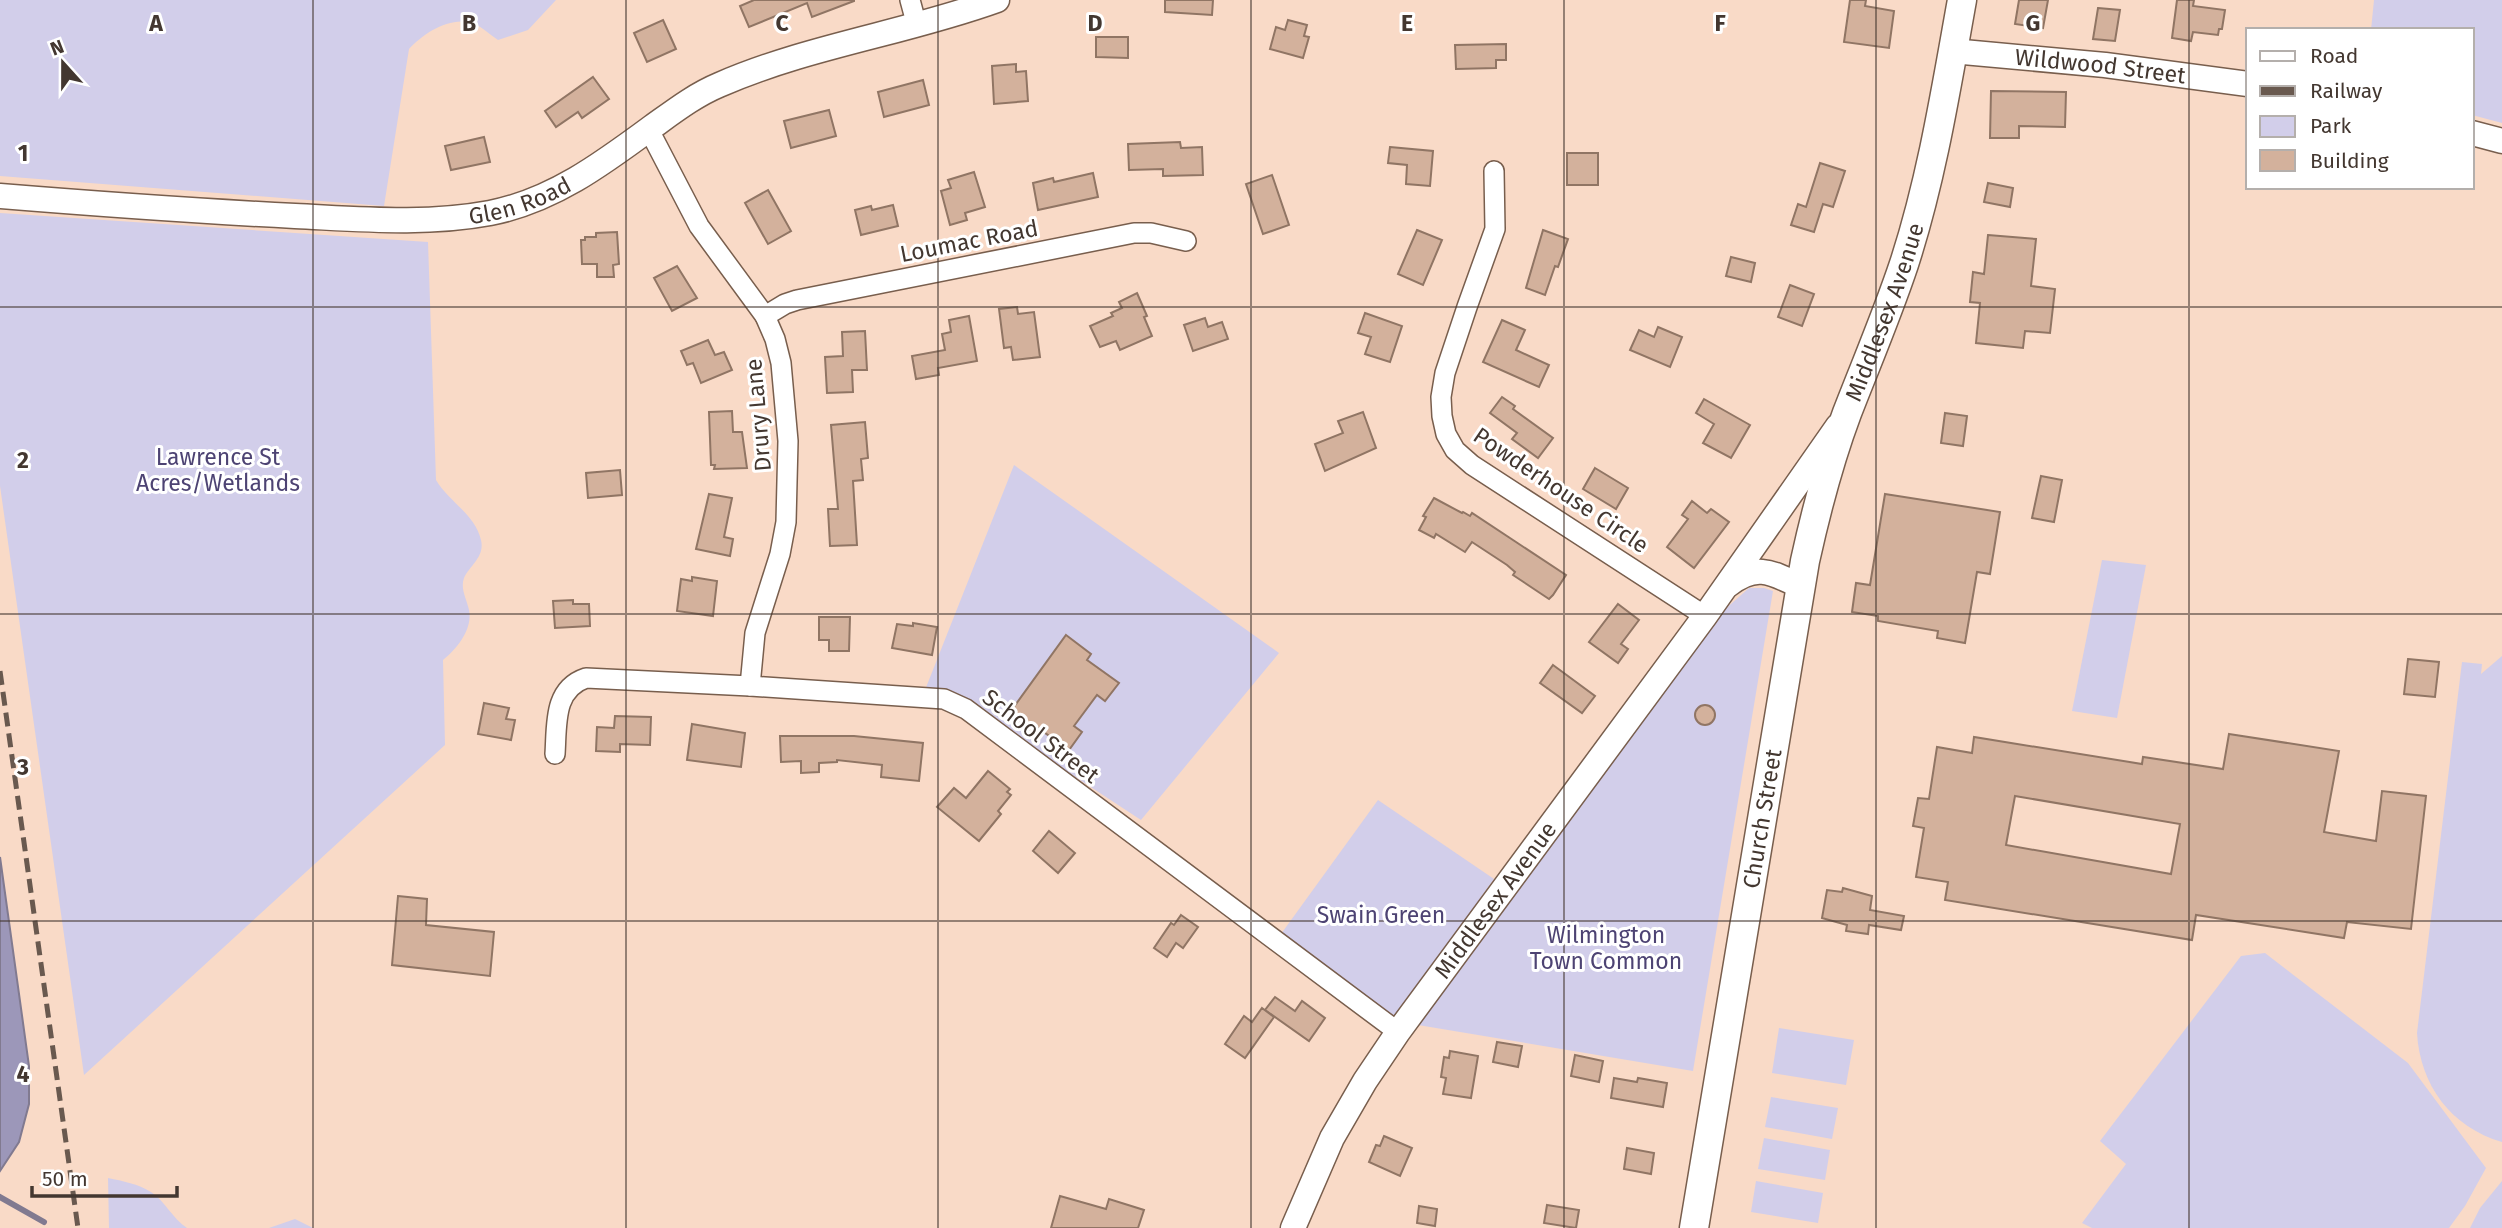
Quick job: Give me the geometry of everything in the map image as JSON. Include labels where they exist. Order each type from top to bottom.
[{"type":"main road","name":"Middlesex Avenue","points":[[1846,415],[1913,235],[1933,161],[1962,0]]},
{"type":"main road","name":"Church Street","points":[[1694,1228],[1800,586],[1814,520],[1846,415]]},
{"type":"street","points":[[910,0],[917,26]]},
{"type":"street","name":"Glen Road","points":[[0,196],[246,214],[401,221],[491,213],[542,197],[603,163],[704,93],[744,75],[917,26],[997,0]]},
{"type":"street","name":"Wildwood Street","points":[[1952,51],[2105,65],[2246,84]]},
{"type":"street","name":"Drury Lane","points":[[649,130],[699,226],[765,316],[781,363],[788,441],[788,492],[782,548],[753,641],[750,686]]},
{"type":"street","points":[[2474,134],[2502,141]]},
{"type":"street","name":"Powderhouse Circle","points":[[1494,171],[1495,229],[1442,387],[1441,416],[1446,434],[1455,450],[1472,465],[1705,617]]},
{"type":"street","name":"Loumac Road","points":[[765,316],[797,300],[1134,233],[1151,233],[1186,241]]},
{"type":"street","name":"Middlesex Avenue","points":[[1293,1228],[1332,1138],[1365,1081],[1398,1032],[1705,617],[1846,415]]},
{"type":"street","name":"Middlesex Avenue","points":[[1724,588],[1746,573],[1761,571],[1776,574],[1800,586]]},
{"type":"street","name":"School Street","points":[[555,754],[559,705],[567,690],[579,680],[591,678],[938,698],[966,709],[1398,1032]]},
{"type":"green space","points":[[0,0],[556,0],[528,30],[498,40],[473,23],[460,21],[428,33],[409,49],[384,206],[0,176]]},
{"type":"green space","points":[[2374,0],[2502,0],[2502,123],[2474,116],[2474,28],[2371,28]]},
{"type":"green space","name":"Lawrence St Acres/Wetlands","points":[[0,213],[428,242],[436,480],[468,515],[478,531],[482,546],[463,582],[469,624],[454,650],[443,660],[445,745],[84,1075],[0,486]]},
{"type":"green space","points":[[1014,465],[1279,653],[1141,820],[955,698],[925,690]]},
{"type":"green space","points":[[2102,560],[2146,565],[2117,718],[2072,711]]},
{"type":"green space","name":"Wilmington Town Common","points":[[1749,588],[1773,591],[1693,1071],[1418,1025],[1723,611]]},
{"type":"green space","points":[[2502,656],[2502,1142],[2468,1126],[2453,1115],[2442,1101],[2424,1070],[2417,1033],[2462,662],[2482,664],[2481,674]]},
{"type":"green space","name":"Swain Green","points":[[1378,800],[1494,879],[1395,1019],[1281,934]]},
{"type":"green space","points":[[2265,953],[2408,1063],[2486,1168],[2449,1228],[2092,1228],[2082,1223],[2126,1164],[2100,1141],[2241,956]]},
{"type":"green space","points":[[1779,1028],[1854,1040],[1846,1085],[1772,1073]]},
{"type":"green space","points":[[1771,1097],[1838,1108],[1832,1139],[1765,1127]]},
{"type":"green space","points":[[1764,1138],[1830,1150],[1825,1180],[1758,1169]]},
{"type":"green space","points":[[108,1178],[151,1192],[187,1228],[109,1228]]},
{"type":"green space","points":[[1756,1181],[1823,1193],[1818,1223],[1751,1212]]},
{"type":"green space","points":[[2502,1181],[2502,1228],[2470,1228],[2480,1208]]},
{"type":"green space","points":[[295,1219],[313,1228],[269,1228]]},
{"type":"shaded area","points":[[0,857],[29,1066],[29,1104],[19,1142],[0,1171]]},
{"type":"building","points":[[754,0],[854,1],[812,17],[807,3],[749,27],[740,6]]},
{"type":"building","points":[[1165,0],[1213,0],[1212,15],[1165,12]]},
{"type":"building","points":[[1850,0],[1866,0],[1865,6],[1894,11],[1889,48],[1844,42]]},
{"type":"building","points":[[2019,0],[2048,0],[2043,28],[2015,24]]},
{"type":"building","points":[[2177,0],[2194,0],[2193,6],[2225,10],[2222,29],[2219,29],[2218,35],[2193,32],[2191,41],[2172,38]]},
{"type":"building","points":[[2098,8],[2120,10],[2115,41],[2093,39]]},
{"type":"building","points":[[663,20],[676,49],[647,62],[634,33]]},
{"type":"building","points":[[1288,20],[1307,25],[1304,36],[1309,37],[1303,58],[1270,49],[1276,27],[1285,30]]},
{"type":"building","points":[[1096,37],[1128,37],[1128,58],[1096,57]]},
{"type":"building","points":[[1506,44],[1506,60],[1496,60],[1496,68],[1456,69],[1455,45]]},
{"type":"building","points":[[1016,64],[1016,72],[1026,71],[1028,101],[994,104],[992,66]]},
{"type":"building","points":[[593,77],[609,99],[582,118],[578,112],[556,127],[545,111]]},
{"type":"building","points":[[923,80],[929,105],[884,117],[878,92]]},
{"type":"building","points":[[1991,91],[2066,92],[2065,127],[2019,126],[2019,138],[1990,138]]},
{"type":"building","points":[[829,110],[836,136],[791,148],[784,121]]},
{"type":"building","points":[[484,137],[490,162],[451,170],[445,146]]},
{"type":"building","points":[[1180,142],[1181,148],[1202,147],[1203,175],[1163,176],[1163,169],[1129,170],[1128,144]]},
{"type":"building","points":[[1390,147],[1433,151],[1430,186],[1406,184],[1407,165],[1388,163]]},
{"type":"building","points":[[1567,153],[1598,153],[1598,185],[1567,185]]},
{"type":"building","points":[[1820,163],[1845,171],[1833,207],[1823,204],[1814,232],[1791,225],[1798,204],[1806,207]]},
{"type":"building","points":[[974,172],[985,207],[965,213],[967,220],[950,225],[941,191],[951,188],[948,180]]},
{"type":"building","points":[[1093,173],[1098,197],[1038,210],[1033,183],[1053,178],[1054,182]]},
{"type":"building","points":[[1272,175],[1289,225],[1263,234],[1246,184]]},
{"type":"building","points":[[1988,183],[2013,188],[2010,207],[1984,202]]},
{"type":"building","points":[[768,190],[791,231],[768,244],[745,203]]},
{"type":"building","points":[[893,205],[898,226],[861,235],[855,210],[871,206],[872,210]]},
{"type":"building","points":[[1417,230],[1442,240],[1423,285],[1398,274]]},
{"type":"building","points":[[1543,230],[1568,239],[1545,295],[1526,288]]},
{"type":"building","points":[[617,232],[619,264],[613,265],[614,277],[597,277],[597,264],[582,264],[581,240],[585,240],[585,237],[596,237],[596,233]]},
{"type":"building","points":[[1988,235],[2036,239],[2031,286],[2055,289],[2050,333],[2025,331],[2023,348],[1976,343],[1980,303],[1970,302],[1973,272],[1984,274]]},
{"type":"building","points":[[1731,257],[1755,263],[1751,282],[1726,276]]},
{"type":"building","points":[[677,266],[697,298],[672,311],[654,278]]},
{"type":"building","points":[[1790,285],[1814,294],[1802,326],[1778,317]]},
{"type":"building","points":[[1137,293],[1152,336],[1120,350],[1116,341],[1100,347],[1090,326],[1113,316],[1111,313],[1122,308],[1119,302]]},
{"type":"building","points":[[1017,307],[1018,314],[1034,312],[1040,357],[1013,360],[1011,347],[1004,348],[999,309]]},
{"type":"building","points":[[1365,313],[1402,326],[1390,362],[1365,354],[1371,337],[1358,333]]},
{"type":"building","points":[[969,316],[977,361],[938,368],[939,375],[916,379],[912,356],[945,350],[942,334],[951,332],[949,320]]},
{"type":"building","points":[[1205,318],[1208,327],[1222,322],[1228,339],[1193,351],[1184,325]]},
{"type":"building","points":[[1502,320],[1525,330],[1516,350],[1549,365],[1539,387],[1483,362]]},
{"type":"building","points":[[1658,327],[1682,337],[1670,367],[1630,350],[1639,330],[1654,337]]},
{"type":"building","points":[[865,331],[867,370],[852,370],[853,392],[827,393],[825,357],[843,356],[842,332]]},
{"type":"building","points":[[708,340],[715,355],[724,352],[732,370],[701,383],[693,363],[687,365],[681,351]]},
{"type":"building","points":[[1502,397],[1515,406],[1513,409],[1553,438],[1538,458],[1512,439],[1517,433],[1490,413]]},
{"type":"building","points":[[1704,399],[1750,425],[1731,458],[1703,443],[1714,424],[1696,413]]},
{"type":"building","points":[[732,411],[733,432],[742,432],[747,468],[714,469],[715,465],[711,465],[709,412]]},
{"type":"building","points":[[1363,412],[1376,448],[1325,471],[1315,444],[1343,433],[1338,421]]},
{"type":"building","points":[[1945,413],[1967,416],[1963,446],[1941,443]]},
{"type":"building","points":[[865,422],[868,458],[861,459],[863,480],[853,481],[857,545],[830,546],[828,509],[838,509],[831,425]]},
{"type":"building","points":[[1595,468],[1628,488],[1616,509],[1583,489]]},
{"type":"building","points":[[620,470],[622,495],[588,498],[586,473]]},
{"type":"building","points":[[2041,476],[2062,480],[2054,522],[2032,518]]},
{"type":"building","points":[[709,494],[732,498],[724,537],[733,539],[730,556],[696,549]]},
{"type":"building","points":[[1885,494],[2000,512],[1990,574],[1977,572],[1965,643],[1937,638],[1938,631],[1878,621],[1878,616],[1852,612],[1856,583],[1870,585]]},
{"type":"building","points":[[1434,498],[1462,513],[1470,516],[1472,513],[1566,575],[1553,595],[1549,599],[1513,575],[1515,572],[1507,565],[1472,542],[1465,552],[1436,534],[1434,538],[1419,530],[1426,517],[1423,516]]},
{"type":"building","points":[[1692,501],[1707,513],[1711,509],[1729,522],[1694,568],[1667,547],[1688,519],[1682,515]]},
{"type":"building","points":[[692,577],[717,581],[713,616],[677,611],[681,579],[692,581]]},
{"type":"building","points":[[573,600],[573,604],[589,604],[590,626],[555,628],[553,601]]},
{"type":"building","points":[[1618,604],[1639,620],[1621,644],[1628,649],[1618,663],[1589,642]]},
{"type":"building","points":[[819,617],[850,617],[849,651],[829,651],[829,640],[819,640]]},
{"type":"building","points":[[913,623],[937,627],[932,655],[892,648],[897,624],[913,626]]},
{"type":"building","points":[[1066,635],[1091,654],[1087,660],[1119,683],[1105,701],[1097,695],[1074,726],[1082,732],[1069,750],[1038,728],[1034,734],[1008,715]]},
{"type":"building","points":[[2408,659],[2439,662],[2435,697],[2404,694]]},
{"type":"building","points":[[1553,665],[1595,696],[1582,713],[1540,683]]},
{"type":"building","points":[[484,703],[509,708],[506,719],[515,720],[511,740],[478,734]]},
{"type":"building","points":[[1705,705],[1712,708],[1715,715],[1712,722],[1705,725],[1698,722],[1695,715],[1698,708]]},
{"type":"building","points":[[615,716],[651,717],[650,745],[620,744],[620,752],[596,751],[597,727],[614,728]]},
{"type":"building","points":[[692,724],[745,733],[741,767],[687,760]]},
{"type":"building","points":[[2229,734],[2339,751],[2324,832],[2376,841],[2382,791],[2426,796],[2411,929],[2347,922],[2344,938],[2196,915],[2192,940],[1945,900],[1948,882],[1916,877],[1924,828],[1913,826],[1918,798],[1929,799],[1937,747],[1972,753],[1974,737],[2142,764],[2143,757],[2223,769]],"holes":[[[2015,796],[2180,824],[2171,874],[2006,845]]]},
{"type":"building","points":[[780,736],[854,736],[923,743],[919,781],[881,777],[882,765],[837,760],[819,763],[819,772],[801,773],[801,761],[781,762]]},
{"type":"building","points":[[988,771],[1010,789],[1007,792],[1011,795],[998,811],[1001,814],[979,841],[937,807],[954,788],[966,798]]},
{"type":"building","points":[[1049,831],[1075,853],[1058,873],[1033,851]]},
{"type":"building","points":[[1843,888],[1872,896],[1870,910],[1904,916],[1901,930],[1869,925],[1868,934],[1846,931],[1847,925],[1822,918],[1827,890],[1842,892]]},
{"type":"building","points":[[398,896],[427,899],[426,925],[494,932],[490,976],[392,965]]},
{"type":"building","points":[[1181,915],[1198,927],[1183,948],[1176,943],[1167,957],[1154,948],[1171,923],[1174,925]]},
{"type":"building","points":[[1275,997],[1295,1011],[1302,1001],[1325,1018],[1309,1041],[1265,1010]]},
{"type":"building","points":[[1262,1008],[1274,1017],[1245,1058],[1225,1044],[1244,1016],[1252,1022]]},
{"type":"building","points":[[1497,1042],[1522,1046],[1518,1067],[1493,1062]]},
{"type":"building","points":[[1450,1051],[1478,1056],[1471,1098],[1443,1094],[1446,1078],[1441,1077],[1444,1057],[1449,1058]]},
{"type":"building","points":[[1575,1055],[1603,1061],[1599,1082],[1571,1076]]},
{"type":"building","points":[[1614,1078],[1637,1082],[1638,1078],[1667,1083],[1663,1107],[1611,1098]]},
{"type":"building","points":[[1384,1136],[1412,1148],[1400,1176],[1369,1162],[1376,1145],[1380,1146]]},
{"type":"building","points":[[1627,1148],[1654,1153],[1651,1174],[1624,1169]]},
{"type":"building","points":[[1060,1196],[1106,1209],[1109,1199],[1144,1210],[1138,1228],[1051,1228]]},
{"type":"building","points":[[1547,1205],[1579,1210],[1576,1228],[1544,1223]]},
{"type":"building","points":[[1419,1206],[1437,1209],[1435,1226],[1417,1223]]},
{"type":"waterway","points":[[0,1197],[44,1222]]},
{"type":"railway","points":[[0,671],[78,1228]]}]
